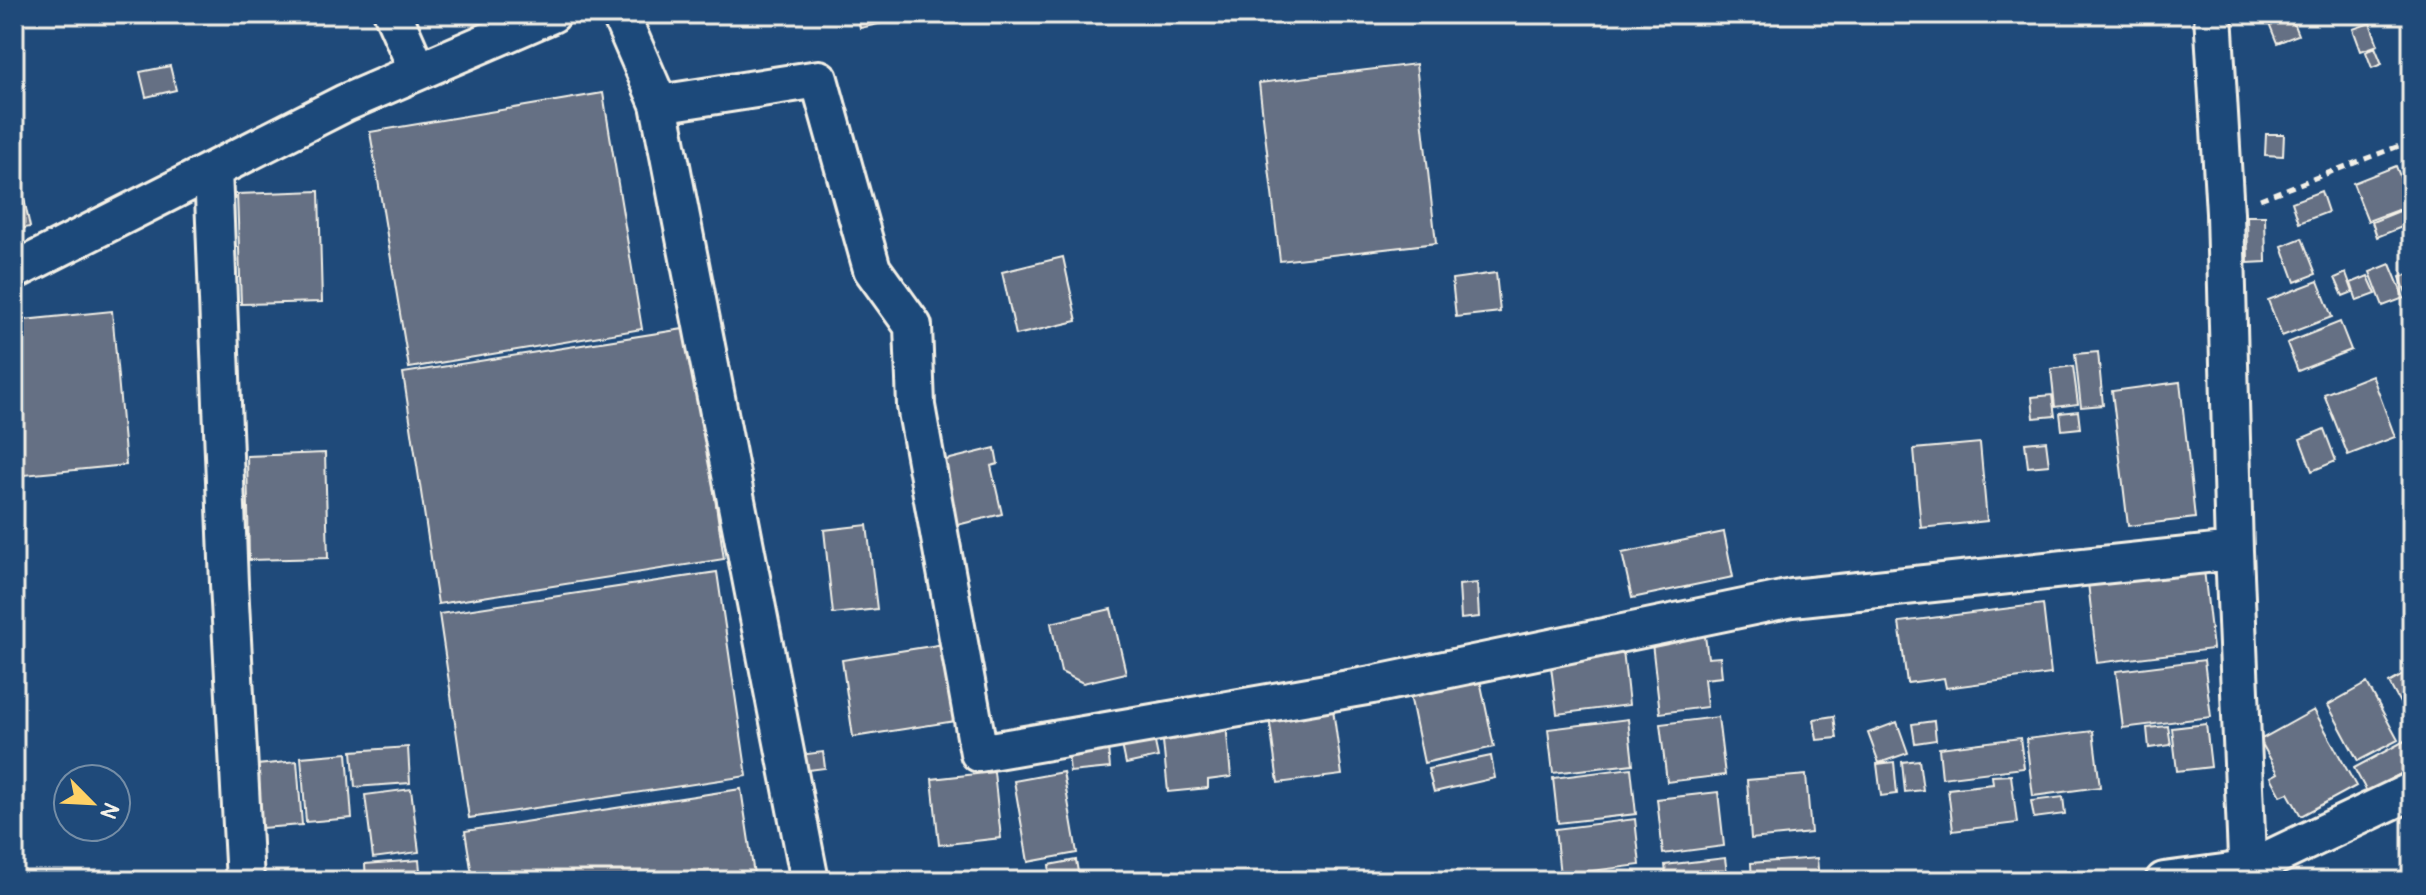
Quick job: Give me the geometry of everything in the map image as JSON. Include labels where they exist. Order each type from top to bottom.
[{"type":"street","points":[[393,14],[418,71]]},
{"type":"street","points":[[14,271],[345,103],[552,14]]},
{"type":"street","points":[[620,14],[659,104],[810,881]]},
{"type":"street","points":[[2213,14],[2225,213],[2247,876]]},
{"type":"street","points":[[659,104],[819,79],[872,269],[913,326],[916,406],[979,753],[1372,685],[1792,598],[2234,551]]},
{"type":"street","points":[[213,170],[229,584],[245,881]]},
{"type":"street","points":[[2164,881],[2247,876],[2412,791]]},
{"type":"path","points":[[2225,213],[2412,141]]},
{"type":"building","points":[[857,14],[923,14],[860,28]]},
{"type":"building","points":[[2290,15],[2298,35],[2277,43],[2269,23]]},
{"type":"building","points":[[2370,23],[2378,45],[2361,51],[2353,29]]},
{"type":"building","points":[[2375,47],[2382,64],[2372,68],[2366,52]]},
{"type":"building","points":[[1416,64],[1436,243],[1280,261],[1259,83]]},
{"type":"building","points":[[170,66],[176,90],[146,97],[140,72]]},
{"type":"building","points":[[603,93],[642,329],[409,368],[370,132]]},
{"type":"building","points":[[2266,134],[2284,134],[2283,156],[2265,155]]},
{"type":"building","points":[[14,161],[30,227],[14,230]]},
{"type":"building","points":[[2396,166],[2411,205],[2368,221],[2353,183]]},
{"type":"building","points":[[319,191],[322,302],[241,304],[237,194]]},
{"type":"building","points":[[2321,191],[2328,212],[2299,223],[2292,202]]},
{"type":"building","points":[[2412,206],[2412,223],[2377,237],[2372,222]]},
{"type":"building","points":[[2247,216],[2265,216],[2266,262],[2248,263]]},
{"type":"building","points":[[2302,238],[2316,274],[2295,282],[2282,246]]},
{"type":"building","points":[[1063,257],[1077,321],[1016,335],[1002,272]]},
{"type":"building","points":[[2390,264],[2404,298],[2383,306],[2370,272]]},
{"type":"building","points":[[1496,273],[1500,312],[1456,317],[1452,279]]},
{"type":"building","points":[[2346,273],[2353,292],[2343,296],[2335,278]]},
{"type":"building","points":[[2412,273],[2412,309],[2400,277]]},
{"type":"building","points":[[2368,276],[2376,294],[2357,301],[2351,283]]},
{"type":"building","points":[[2318,281],[2332,317],[2282,336],[2268,300]]},
{"type":"building","points":[[112,311],[126,465],[14,476],[14,321]]},
{"type":"building","points":[[2340,322],[2351,350],[2298,371],[2287,343]]},
{"type":"building","points":[[690,328],[724,559],[438,604],[403,373]]},
{"type":"building","points":[[2098,352],[2103,405],[2081,407],[2075,354]]},
{"type":"building","points":[[2073,366],[2078,404],[2055,407],[2051,369]]},
{"type":"building","points":[[2372,375],[2395,437],[2348,455],[2324,394]]},
{"type":"building","points":[[2180,382],[2195,518],[2128,526],[2112,391]]},
{"type":"building","points":[[2052,395],[2055,416],[2034,418],[2032,397]]},
{"type":"building","points":[[2078,411],[2080,428],[2062,430],[2060,413]]},
{"type":"building","points":[[2324,429],[2336,461],[2312,471],[2300,439]]},
{"type":"building","points":[[2046,441],[2049,465],[2028,467],[2025,443]]},
{"type":"building","points":[[1980,443],[1987,521],[1921,528],[1914,449]]},
{"type":"building","points":[[995,448],[998,464],[991,466],[1002,514],[949,527],[934,463]]},
{"type":"building","points":[[325,453],[328,558],[249,560],[247,456]]},
{"type":"building","points":[[867,525],[877,609],[833,614],[824,530]]},
{"type":"building","points":[[1724,532],[1733,577],[1632,598],[1622,553]]},
{"type":"building","points":[[2204,570],[2213,649],[2097,663],[2088,583]]},
{"type":"building","points":[[717,572],[747,776],[469,818],[439,614]]},
{"type":"building","points":[[1477,583],[1479,617],[1461,619],[1459,585]]},
{"type":"building","points":[[2043,604],[2051,674],[1946,688],[1944,678],[1907,683],[1899,622]]},
{"type":"building","points":[[1111,609],[1126,673],[1083,683],[1061,672],[1051,623]]},
{"type":"building","points":[[1705,636],[1708,658],[1720,657],[1722,677],[1704,679],[1707,707],[1660,713],[1652,643]]},
{"type":"building","points":[[951,643],[962,720],[853,737],[842,660]]},
{"type":"building","points":[[1623,650],[1629,705],[1557,714],[1550,659]]},
{"type":"building","points":[[2204,660],[2211,717],[2123,728],[2116,671]]},
{"type":"building","points":[[2412,670],[2412,725],[2389,683]]},
{"type":"building","points":[[1480,680],[1494,747],[1424,763],[1410,695]]},
{"type":"building","points":[[2367,683],[2398,740],[2358,761],[2328,705]]},
{"type":"building","points":[[1333,709],[1342,775],[1278,783],[1269,717]]},
{"type":"building","points":[[2314,710],[2356,786],[2301,816],[2288,793],[2281,796],[2271,777],[2278,773],[2260,740]]},
{"type":"building","points":[[1834,716],[1837,738],[1817,740],[1814,719]]},
{"type":"building","points":[[1718,717],[1725,775],[1667,782],[1660,724]]},
{"type":"building","points":[[1628,719],[1633,764],[1553,773],[1548,729]]},
{"type":"building","points":[[1934,721],[1936,740],[1915,743],[1912,724]]},
{"type":"building","points":[[1897,722],[1908,753],[1879,763],[1868,733]]},
{"type":"building","points":[[1226,724],[1231,777],[1208,780],[1208,788],[1168,792],[1162,731]]},
{"type":"building","points":[[2206,724],[2211,767],[2177,771],[2172,728]]},
{"type":"building","points":[[2168,726],[2171,745],[2149,748],[2147,728]]},
{"type":"building","points":[[2093,731],[2100,787],[2033,796],[2026,739]]},
{"type":"building","points":[[1153,733],[1158,757],[1126,764],[1121,740]]},
{"type":"building","points":[[2412,737],[2412,768],[2367,792],[2354,768]]},
{"type":"building","points":[[2020,738],[2024,768],[1942,778],[1939,748]]},
{"type":"building","points":[[408,747],[410,783],[355,787],[352,751]]},
{"type":"building","points":[[1108,748],[1110,768],[1070,772],[1068,752]]},
{"type":"building","points":[[823,752],[825,768],[801,771],[799,755]]},
{"type":"building","points":[[347,753],[352,818],[306,822],[301,757]]},
{"type":"building","points":[[1491,756],[1495,778],[1434,792],[1428,769]]},
{"type":"building","points":[[1919,760],[1923,790],[1905,792],[1902,762]]},
{"type":"building","points":[[297,761],[302,825],[261,828],[257,765]]},
{"type":"building","points":[[1894,762],[1897,794],[1881,796],[1877,764]]},
{"type":"building","points":[[1631,768],[1636,814],[1558,823],[1553,778]]},
{"type":"building","points":[[994,772],[1001,838],[939,845],[932,779]]},
{"type":"building","points":[[1063,772],[1077,853],[1028,862],[1014,781]]},
{"type":"building","points":[[1806,775],[1811,833],[1751,839],[1747,780]]},
{"type":"building","points":[[2011,775],[2017,823],[1953,831],[1948,789],[1993,784],[1992,776]]},
{"type":"building","points":[[411,789],[419,852],[373,858],[365,795]]},
{"type":"building","points":[[741,789],[755,881],[473,881],[465,831]]},
{"type":"building","points":[[1718,792],[1724,846],[1663,854],[1657,799]]},
{"type":"building","points":[[2063,797],[2065,814],[2034,818],[2031,801]]},
{"type":"building","points":[[1635,819],[1640,865],[1560,875],[1555,829]]},
{"type":"building","points":[[1725,858],[1728,881],[1667,881],[1665,865]]},
{"type":"building","points":[[1817,858],[1819,881],[1752,881],[1751,863]]},
{"type":"building","points":[[419,860],[421,881],[366,881],[365,864]]},
{"type":"building","points":[[1076,860],[1079,878],[1051,881],[1049,865]]},
{"type":"building","points":[[1636,873],[1637,881],[1569,881]]}]
